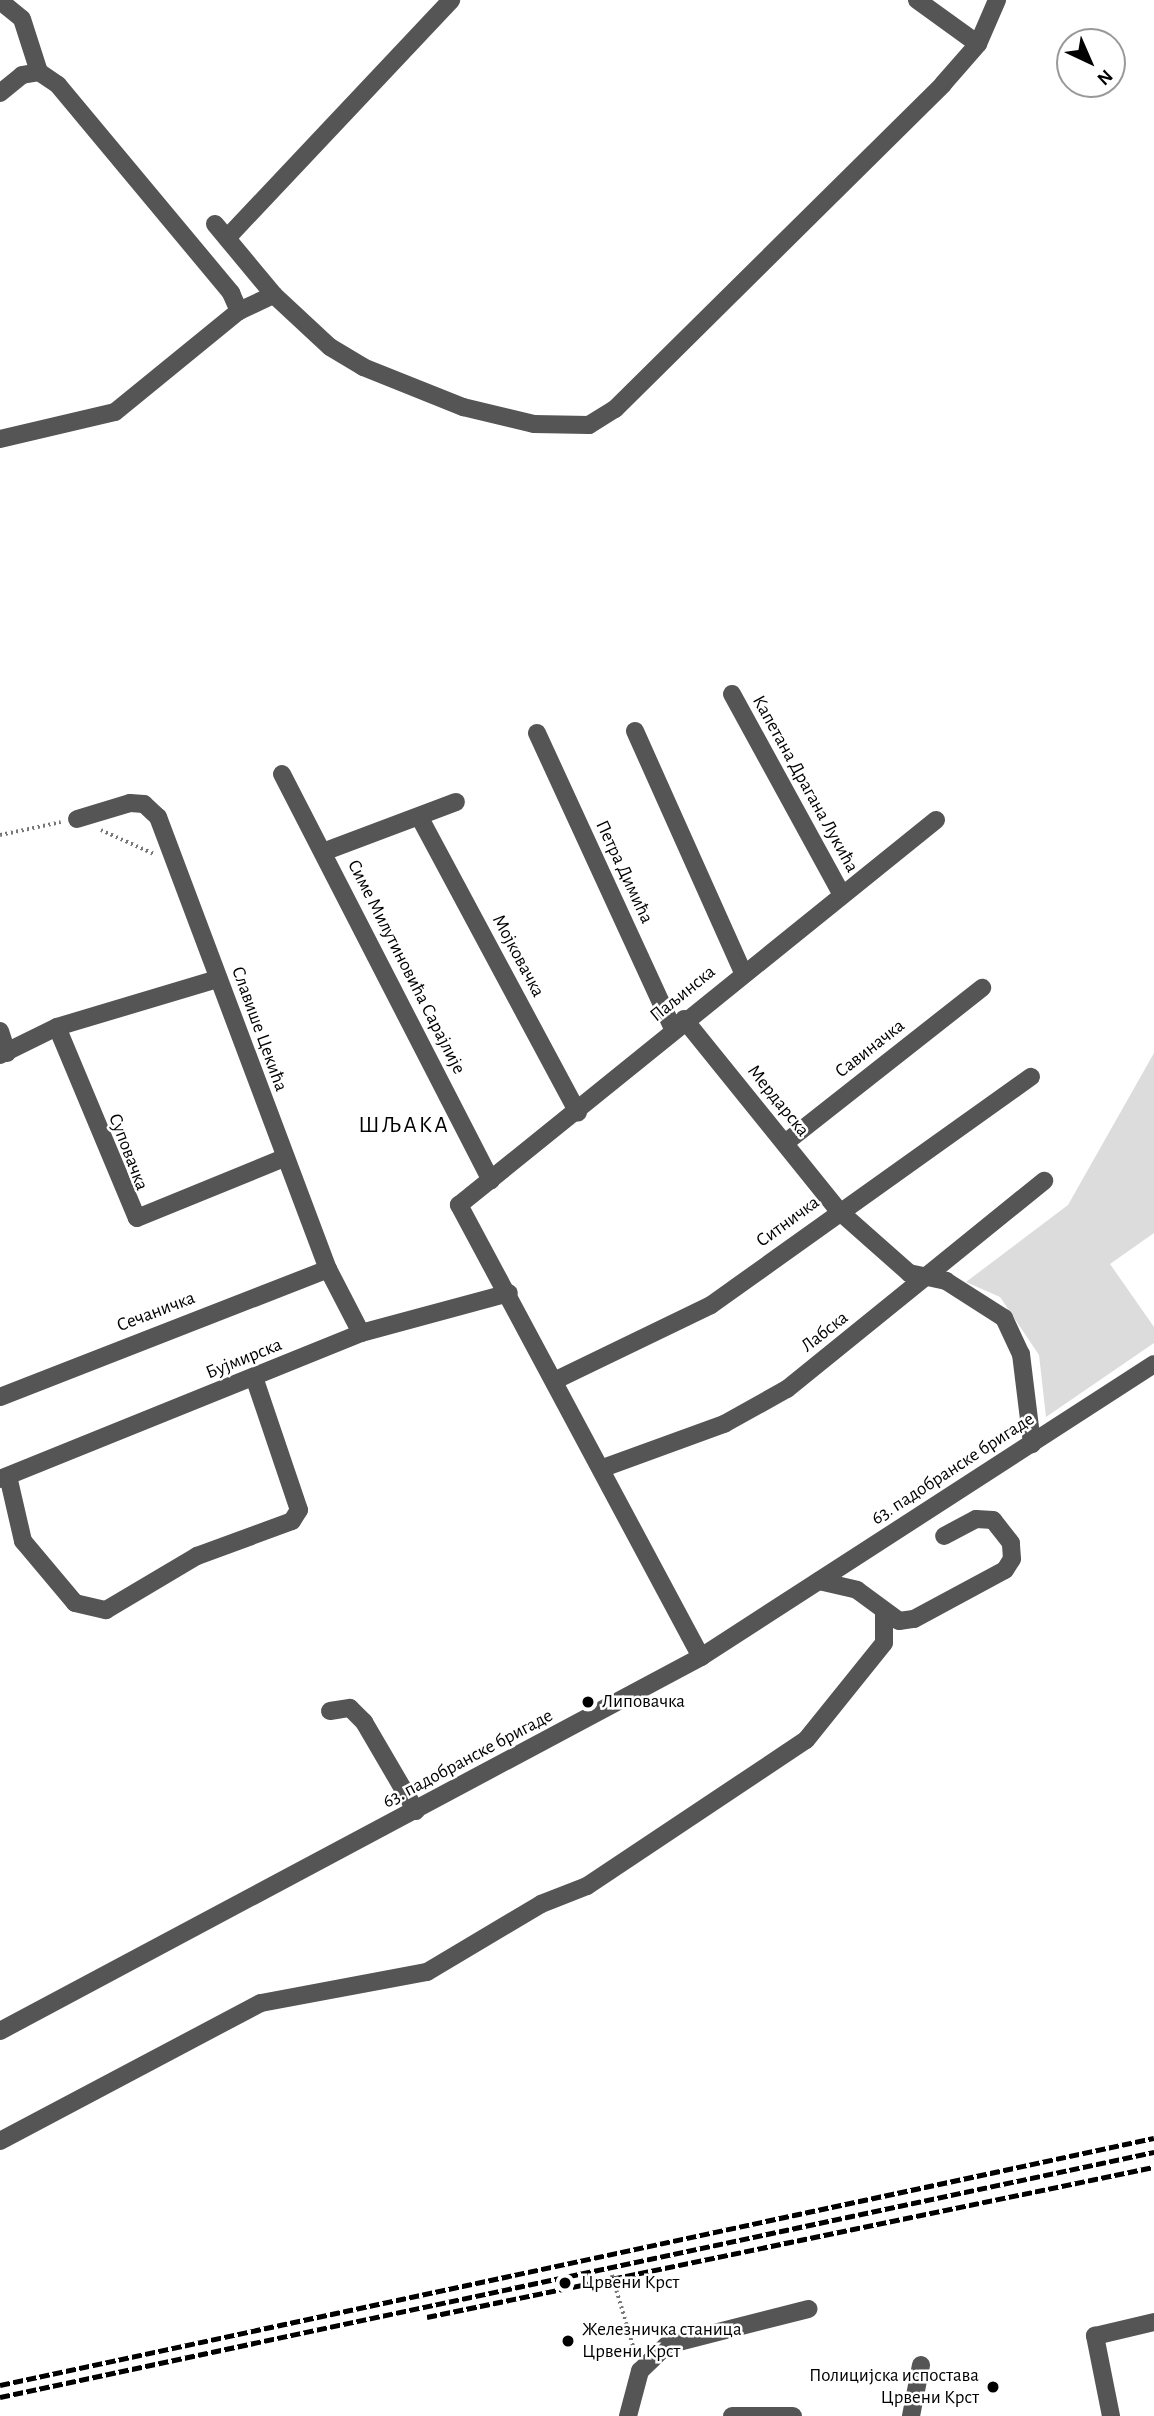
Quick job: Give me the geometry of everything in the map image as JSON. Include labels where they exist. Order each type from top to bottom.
[{"type":"street","points":[[227,238],[451,0]]},
{"type":"street","points":[[917,0],[978,44]]},
{"type":"street","points":[[215,224],[274,295],[330,347],[363,367],[463,407],[534,424],[589,425],[615,409],[978,44],[997,0]]},
{"type":"street","points":[[0,1],[22,19],[39,72],[58,85],[231,293],[239,311]]},
{"type":"street","points":[[0,93],[22,75],[39,72]]},
{"type":"street","points":[[0,439],[115,412],[239,311],[274,295]]},
{"type":"street","name":"Капетана Драгана Лукића","points":[[732,694],[842,895]]},
{"type":"street","points":[[635,731],[743,972]]},
{"type":"street","name":"Петра Димића","points":[[537,733],[679,1024]]},
{"type":"street","name":"Симе Милутиновића Сарајлије","points":[[282,774],[491,1180]]},
{"type":"street","points":[[323,852],[421,820],[456,802]]},
{"type":"street","name":"Славише Цекића","points":[[77,819],[144,804],[158,817],[284,1158],[328,1269],[361,1333]]},
{"type":"street","name":"Мојковачка","points":[[421,820],[578,1113]]},
{"type":"street","name":"Паљинска","points":[[509,1293],[459,1205],[578,1113],[743,972],[936,821]]},
{"type":"street","points":[[0,1031],[4,1054],[57,1027],[217,979]]},
{"type":"street","name":"Савиначка","points":[[785,1143],[982,988]]},
{"type":"street","name":"Мердарска","points":[[679,1024],[785,1143],[839,1210],[909,1273],[931,1275],[1008,1324],[1021,1354],[1032,1444]]},
{"type":"street","name":"Суповачка","points":[[57,1027],[137,1218],[284,1158]]},
{"type":"street","name":"Ситничка","points":[[556,1380],[711,1305],[839,1210],[1031,1077]]},
{"type":"street","name":"Лабска","points":[[603,1468],[724,1424],[787,1389],[1044,1181]]},
{"type":"street","name":"Сечаничка","points":[[0,1397],[328,1269]]},
{"type":"street","points":[[509,1293],[701,1657]]},
{"type":"street","name":"Бујмирска","points":[[4,1477],[361,1333],[509,1293]]},
{"type":"street","name":"63. падобранске бригаде","points":[[0,2031],[701,1657],[1154,1364]]},
{"type":"street","points":[[4,1477],[23,1541],[75,1602],[106,1610],[197,1556],[292,1521],[299,1510],[254,1377]]},
{"type":"street","points":[[819,1581],[858,1590],[884,1613],[899,1621],[934,1612],[1005,1570],[1012,1559],[1011,1543],[993,1520],[976,1519],[944,1536]]},
{"type":"street","points":[[0,2141],[261,2003],[346,1982],[427,1972],[541,1904],[587,1886],[806,1740],[884,1643],[884,1613]]},
{"type":"street","points":[[330,1711],[350,1708],[364,1722],[416,1811]]},
{"type":"street","points":[[628,2416],[633,2388],[651,2356],[667,2345],[808,2309]]},
{"type":"street","points":[[1111,2416],[1095,2336],[1154,2322]]},
{"type":"street","points":[[911,2416],[920,2365]]},
{"type":"street","points":[[732,2416],[793,2416]]},
{"type":"path","points":[[0,835],[77,819],[175,864]]},
{"type":"path","points":[[612,2275],[630,2351],[651,2356]]},
{"type":"shaded area","points":[[1154,1053],[1154,1233],[1110,1264],[1154,1327],[1154,1343],[1046,1417],[1039,1355],[1000,1297],[966,1282],[1068,1205]]},
{"type":"railway","points":[[0,2385],[1154,2138]]},
{"type":"railway","points":[[0,2397],[1154,2152]]},
{"type":"railway","points":[[427,2317],[1154,2167]]},
{"type":"place","name":"Липовачка","points":[[588,1702]]},
{"type":"place","name":"Црвени Крст","points":[[565,2283]]},
{"type":"place","name":"Железничка станица Црвени Крст","points":[[568,2341]]},
{"type":"place","name":"Полицијска испостава Црвени Крст","points":[[993,2387]]},
{"type":"district","name":"ШЉАКА","points":[[404,1126]]}]
